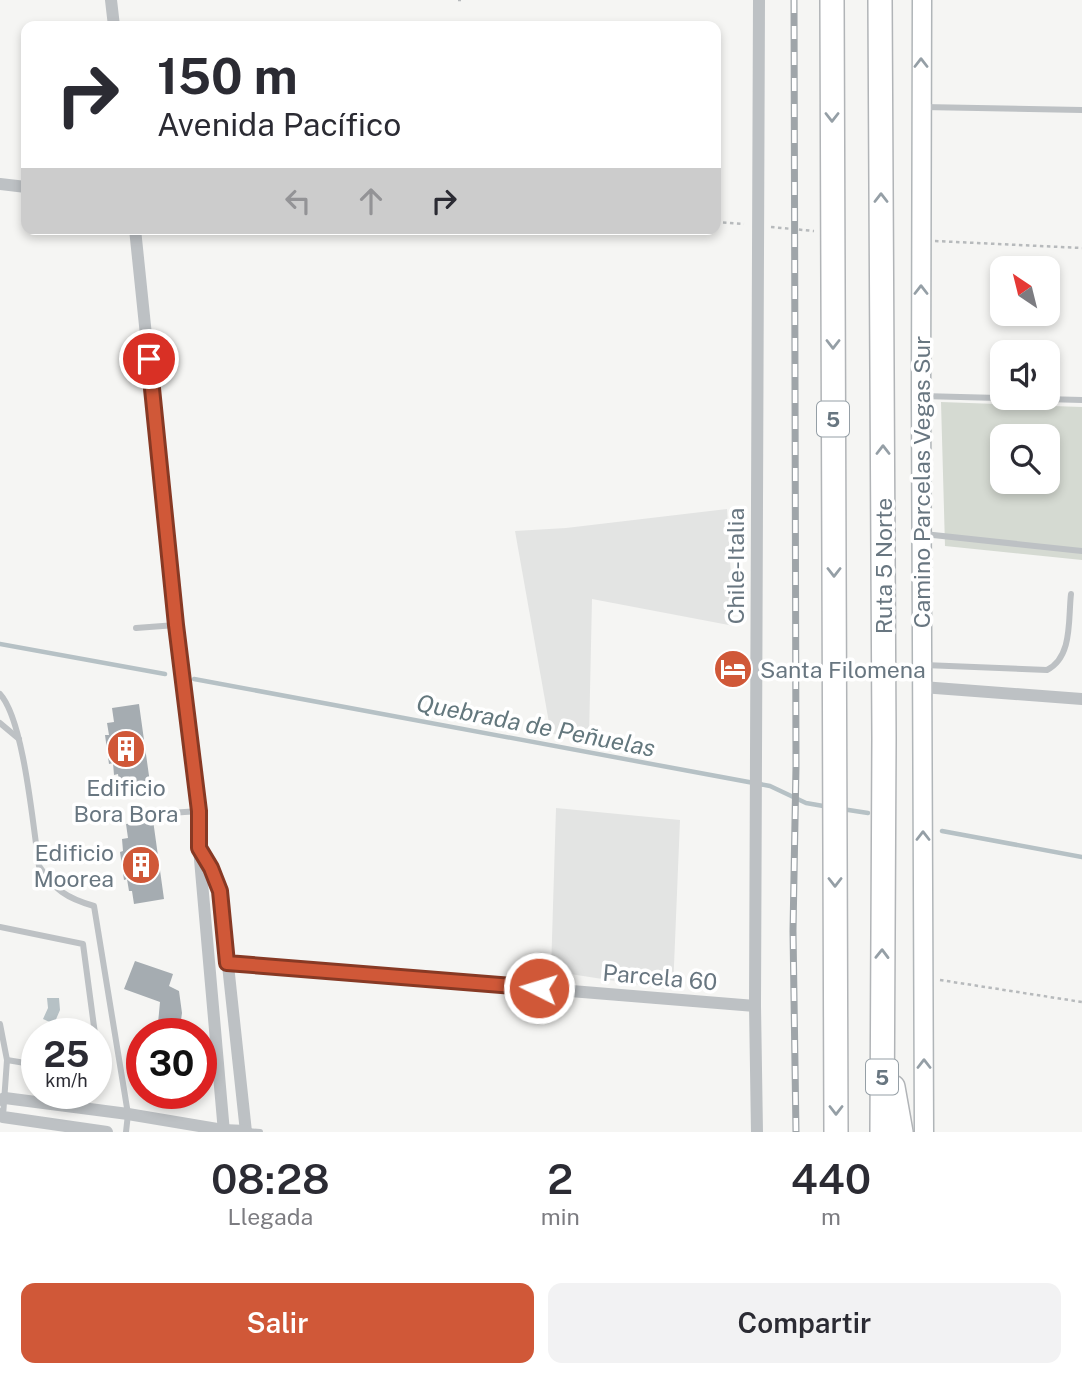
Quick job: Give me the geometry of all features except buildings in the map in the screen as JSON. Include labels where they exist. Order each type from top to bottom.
[{"type":"highway","name":"5","points":[[832,0],[836,1132]]},
{"type":"highway","name":"Ruta 5 Norte","points":[[880,0],[883,1132]]},
{"type":"highway","points":[[882,1023],[901,1132]]},
{"type":"street","points":[[111,0],[113,21]]},
{"type":"street","name":"Chile-Italia","points":[[757,1132],[754,1006],[759,0]]},
{"type":"street","name":"Camino Parcelas Vegas Sur","points":[[922,0],[920,396],[925,1132]]},
{"type":"street","points":[[0,184],[21,186]]},
{"type":"street","points":[[136,235],[176,625],[199,811],[199,848],[223,1131]]},
{"type":"street","points":[[922,687],[1082,699]]},
{"type":"street","points":[[3,1099],[128,1114],[223,1131],[246,1132],[220,891],[199,848]]},
{"type":"street","name":"Parcela 60","points":[[227,963],[754,1006]]},
{"type":"street","points":[[2,1116],[107,1132]]},
{"type":"lane","points":[[921,107],[1082,110]]},
{"type":"lane","points":[[920,396],[1082,400]]},
{"type":"lane","points":[[922,534],[1082,551]]},
{"type":"lane","points":[[922,665],[1047,670],[1058,663],[1065,649],[1071,594]]},
{"type":"lane","points":[[136,628],[176,625]]},
{"type":"lane","points":[[0,694],[10,707],[19,739],[38,866],[50,883],[70,900],[94,906],[128,1114],[125,1132]]},
{"type":"lane","points":[[0,723],[19,739]]},
{"type":"lane","points":[[156,814],[199,811]]},
{"type":"lane","points":[[0,927],[83,944],[93,1018]]},
{"type":"lane","points":[[0,1024],[7,1060],[2,1116]]},
{"type":"lane","points":[[7,1060],[21,1062]]},
{"type":"lane","points":[[246,1132],[260,1132]]},
{"type":"path","points":[[924,978],[1082,1002]]},
{"type":"shaded area","points":[[941,402],[990,404],[990,410],[1060,410],[1060,406],[1082,407],[1082,560],[945,546]]},
{"type":"shaded area","points":[[727,509],[734,626],[592,599],[589,737],[551,734],[515,531],[566,528]]},
{"type":"shaded area","points":[[556,808],[680,820],[673,990],[551,971]]},
{"type":"shaded area","points":[[47,998],[59,998],[60,1010],[57,1018],[43,1018],[48,1008]]},
{"type":"waterway","name":"Quebrada de Peñuelas","points":[[0,644],[165,674]]},
{"type":"waterway","name":"Quebrada de Peñuelas","points":[[194,679],[770,786],[806,803],[829,807]]},
{"type":"waterway","name":"Quebrada de Peñuelas","points":[[842,809],[868,813]]},
{"type":"waterway","name":"Quebrada de Peñuelas","points":[[942,831],[1082,857]]},
{"type":"railway","points":[[794,0],[796,766],[793,931],[796,1132]]},
{"type":"place","name":"Santa Filomena","points":[[733,669]]},
{"type":"place","name":"Edificio Bora Bora","points":[[126,749]]},
{"type":"place","name":"Edificio Moorea","points":[[141,865]]},
{"type":"route","points":[[149,359],[176,625],[199,811],[199,848],[220,891],[227,963],[539,988]]}]
